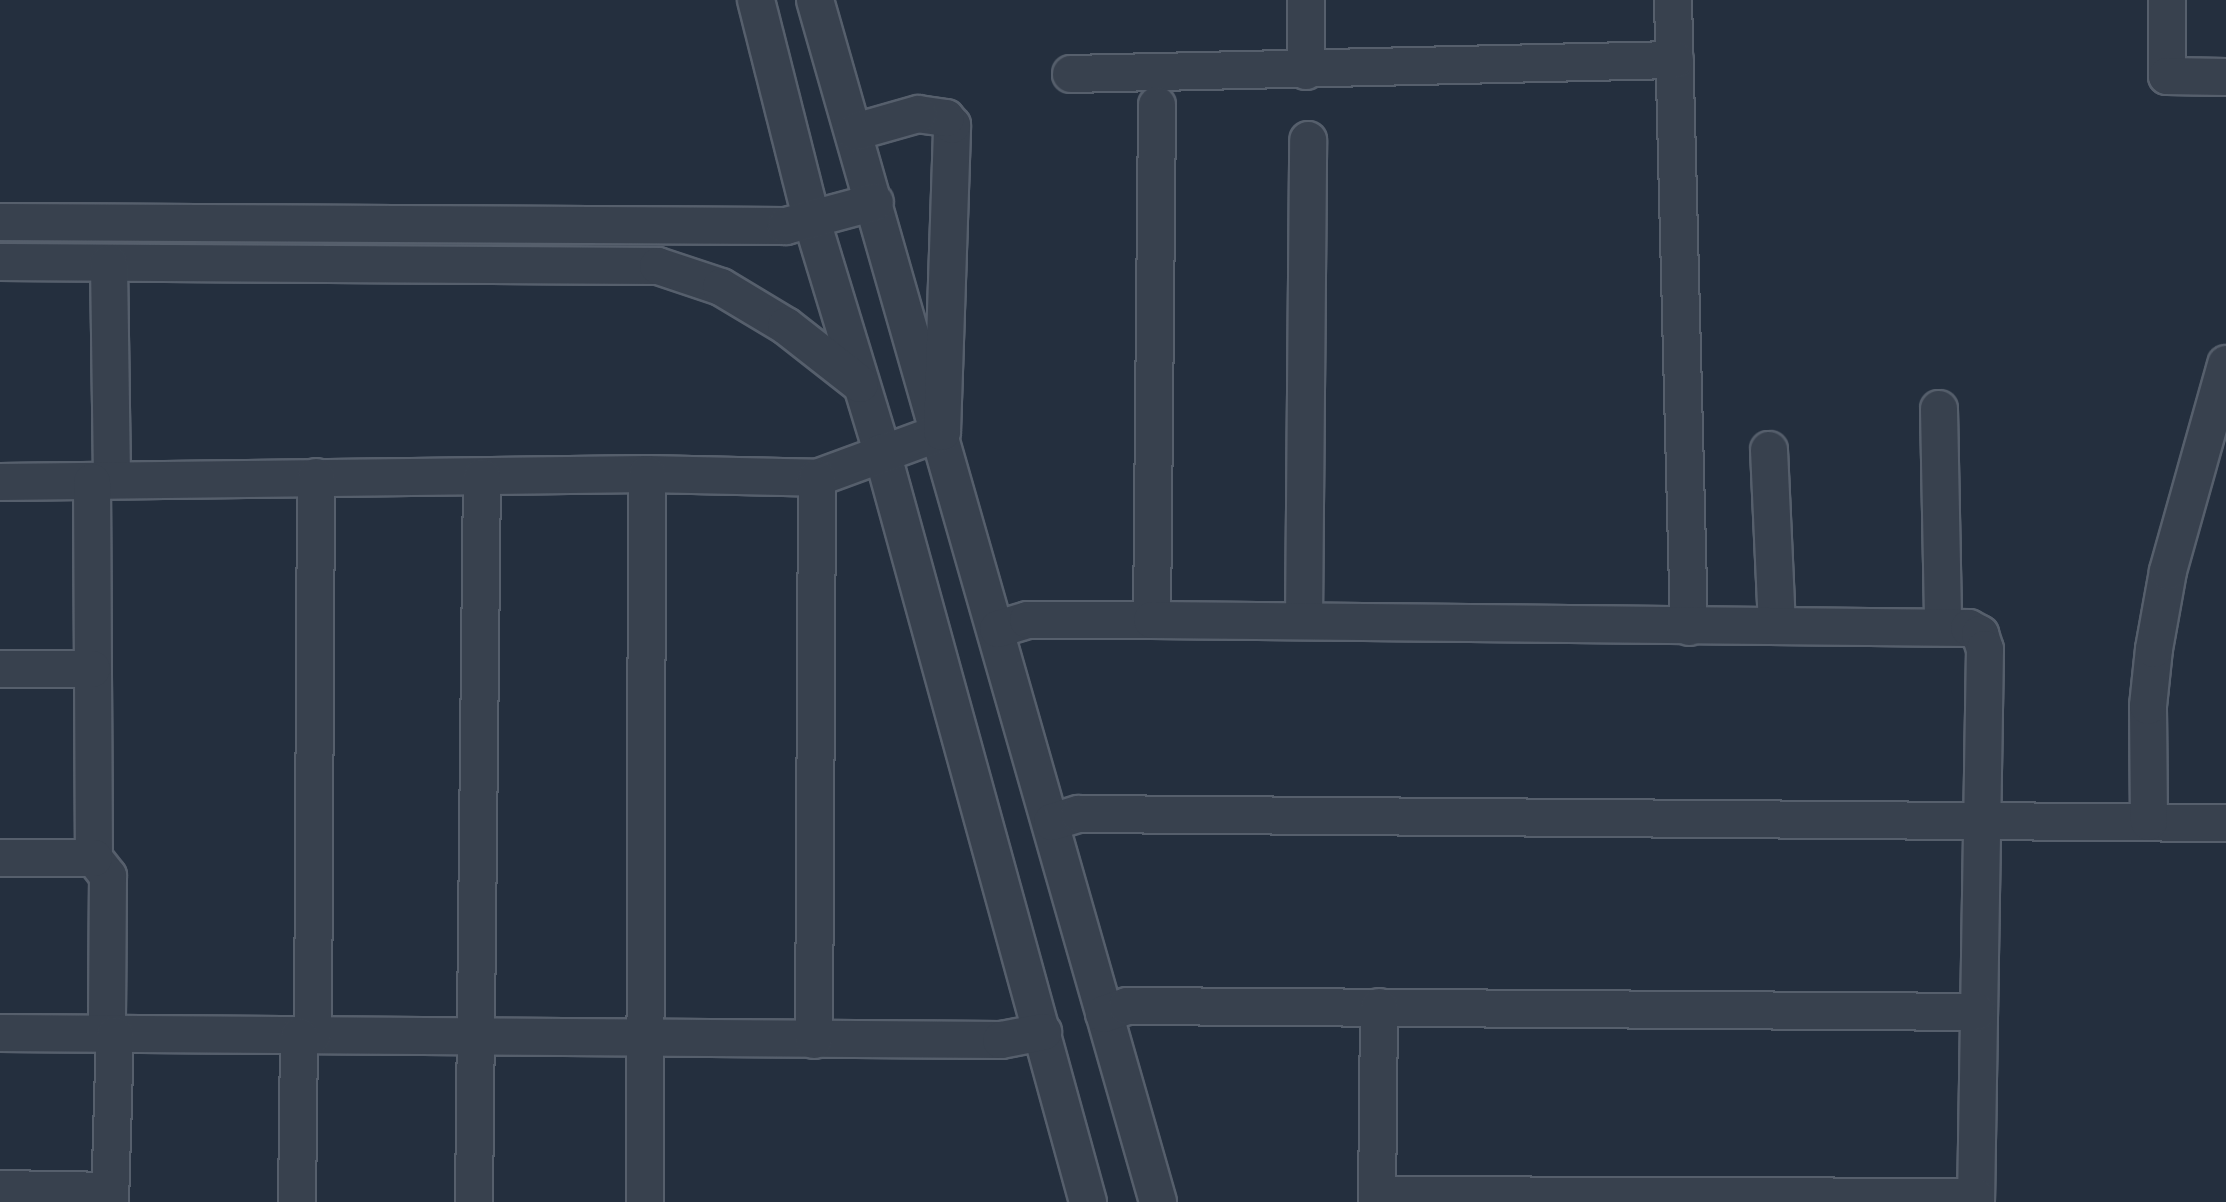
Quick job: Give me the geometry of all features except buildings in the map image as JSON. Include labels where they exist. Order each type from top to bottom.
[{"type":"street","points":[[756,0],[812,221],[882,452],[1088,1202]]},
{"type":"street","points":[[815,0],[942,432],[1158,1202]]},
{"type":"street","points":[[1306,0],[1306,71]]},
{"type":"street","points":[[1673,0],[1689,627]]},
{"type":"street","points":[[2167,0],[2167,76],[2226,77]]},
{"type":"street","points":[[1071,74],[1306,71],[1675,60]]},
{"type":"street","points":[[1152,620],[1157,105]]},
{"type":"street","points":[[855,132],[918,114],[946,118],[952,125],[942,432]]},
{"type":"street","points":[[1304,621],[1308,140]]},
{"type":"street","points":[[0,222],[682,227],[812,221],[875,202]]},
{"type":"street","points":[[478,263],[479,224]]},
{"type":"street","points":[[681,272],[682,227]]},
{"type":"street","points":[[0,262],[634,263],[681,272],[721,287],[786,326],[860,384]]},
{"type":"street","points":[[0,1189],[110,1196],[108,876],[94,858],[92,669],[109,263]]},
{"type":"street","points":[[2149,822],[2148,706],[2157,633],[2168,571],[2226,364]]},
{"type":"street","points":[[1939,409],[1943,627]]},
{"type":"street","points":[[0,482],[647,474],[817,478],[942,432]]},
{"type":"street","points":[[1769,450],[1777,625]]},
{"type":"street","points":[[645,1202],[648,1040],[647,474]]},
{"type":"street","points":[[297,1202],[306,1036],[316,477]]},
{"type":"street","points":[[474,1202],[482,477]]},
{"type":"street","points":[[814,1040],[817,478]]},
{"type":"street","points":[[998,629],[1028,620],[1152,620],[1943,627],[1969,628],[1980,634],[1985,649],[1976,1199],[1378,1198],[1379,1007]]},
{"type":"street","points":[[0,669],[92,669]]},
{"type":"street","points":[[1052,822],[1079,814],[2226,823]]},
{"type":"street","points":[[0,858],[94,858]]},
{"type":"street","points":[[1104,1014],[1127,1006],[1977,1012]]},
{"type":"street","points":[[0,1033],[648,1040],[1001,1040],[1043,1032]]}]
